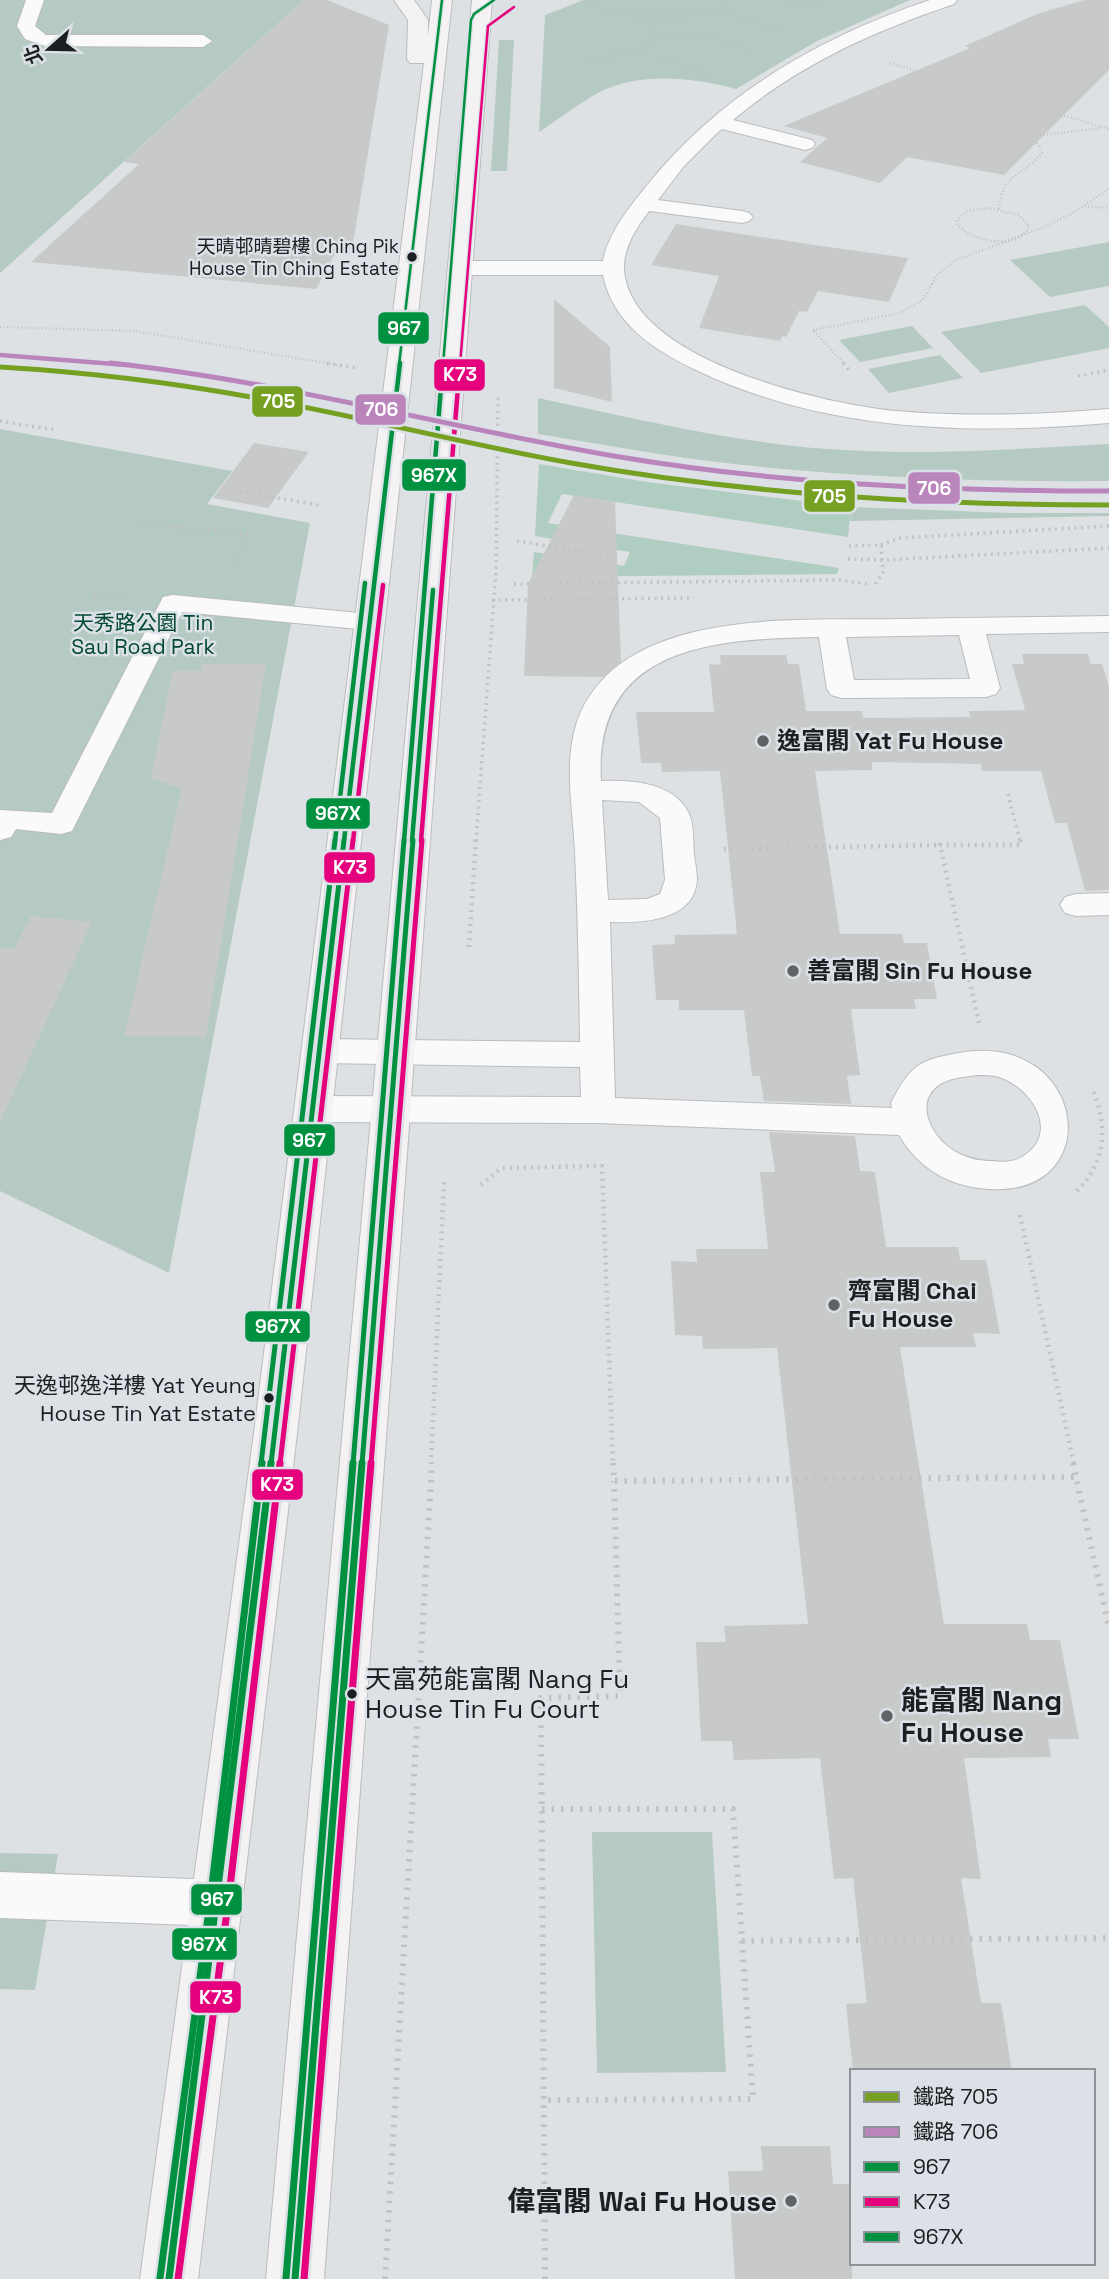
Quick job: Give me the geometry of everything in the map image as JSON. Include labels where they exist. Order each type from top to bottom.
[{"type":"street","points":[[404,0],[418,20],[420,30],[417,57],[431,98]]},
{"type":"street","points":[[169,2279],[219,1903],[442,0]]},
{"type":"street","points":[[295,2279],[481,11],[509,0]]},
{"type":"lane","points":[[35,0],[26,26],[31,35],[39,39],[61,42],[203,41]]},
{"type":"lane","points":[[948,0],[907,13],[832,46],[765,85],[717,122],[681,156],[643,204],[620,239],[613,268],[619,297],[627,312],[648,331],[705,367],[768,392],[840,409],[936,420],[1033,422],[1109,416]]},
{"type":"lane","points":[[717,122],[805,145]]},
{"type":"lane","points":[[643,204],[742,217]]},
{"type":"lane","points":[[460,268],[613,268]]},
{"type":"lane","points":[[0,830],[6,818],[61,824],[173,603],[369,622]]},
{"type":"lane","points":[[598,1110],[586,732],[595,708],[611,687],[632,668],[659,652],[689,641],[721,634],[755,630],[1109,624]]},
{"type":"lane","points":[[831,629],[841,689],[986,688],[971,627]]},
{"type":"lane","points":[[587,791],[631,790],[654,797],[671,809],[675,817],[681,880],[681,888],[676,898],[654,909],[593,911]]},
{"type":"lane","points":[[1076,905],[1109,904]]},
{"type":"lane","points":[[320,1051],[597,1055],[621,1084],[650,1104],[671,1112]]},
{"type":"lane","points":[[312,1109],[598,1110],[909,1122]]},
{"type":"lane","points":[[0,1895],[219,1903]]},
{"type":"path","points":[[718,11],[727,1],[735,0]]},
{"type":"path","points":[[583,57],[616,56],[637,51],[651,43],[654,30],[649,23],[628,14]]},
{"type":"path","points":[[654,36],[705,34],[751,48]]},
{"type":"path","points":[[637,51],[698,73],[722,77]]},
{"type":"path","points":[[999,209],[999,198],[1009,178],[1034,162],[1041,153],[1039,142],[1032,136],[998,120],[992,114],[991,108],[1004,97]]},
{"type":"path","points":[[1032,136],[1103,127]]},
{"type":"path","points":[[813,330],[900,313],[923,300],[945,267],[972,253],[1014,239],[1022,236],[1029,226],[1019,215],[999,209],[967,211],[960,215],[958,226],[962,231],[980,239],[1014,239],[1084,206],[1109,189]]},
{"type":"path","points":[[1084,206],[1109,208]]},
{"type":"path","points":[[0,327],[136,331],[357,369],[399,372]]},
{"type":"path","points":[[469,947],[496,572],[498,396]]},
{"type":"path","points":[[0,421],[56,430]]},
{"type":"path","points":[[233,489],[323,506]]},
{"type":"path","points":[[143,524],[249,534],[212,608]]},
{"type":"path","points":[[849,545],[881,545],[899,538],[1109,526]]},
{"type":"path","points":[[517,541],[612,556]]},
{"type":"path","points":[[881,545],[884,560]]},
{"type":"path","points":[[848,559],[884,560],[1109,548]]},
{"type":"path","points":[[492,600],[694,598]]},
{"type":"path","points":[[741,849],[940,845]]},
{"type":"path","points":[[481,1185],[501,1168],[602,1166],[620,1696],[541,1698],[545,2279]]},
{"type":"path","points":[[384,2279],[427,1565],[444,1182]]},
{"type":"path","points":[[614,1481],[1077,1477]]},
{"type":"path","points":[[542,1810],[733,1810],[753,2099],[544,2100]]},
{"type":"path","points":[[742,1941],[1109,1938]]},
{"type":"green space","points":[[0,0],[304,0],[0,273]]},
{"type":"green space","points":[[584,0],[910,0],[817,41],[736,89],[685,80],[649,79],[631,82],[598,93],[539,132],[545,15]]},
{"type":"green space","points":[[499,40],[514,40],[507,171],[491,171]]},
{"type":"green space","points":[[1109,242],[1109,286],[1050,297],[1010,260]]},
{"type":"green space","points":[[1085,305],[1109,327],[1109,348],[981,373],[941,332]]},
{"type":"green space","points":[[912,326],[933,348],[860,362],[839,340]]},
{"type":"green space","points":[[940,355],[963,378],[889,393],[868,369]]},
{"type":"green space","points":[[538,398],[718,435],[827,449],[932,452],[1109,444],[1109,481],[880,476],[691,459],[538,434]]},
{"type":"green space","name":"天秀路公園 Tin Sau Road Park","points":[[0,429],[232,471],[207,504],[310,523],[169,1273],[0,1191]]},
{"type":"green space","points":[[539,464],[647,482],[851,507],[848,537],[562,494],[548,523],[839,568],[837,574],[532,577],[534,552],[624,566],[630,552],[535,536]]},
{"type":"green space","points":[[851,507],[1010,513],[1109,513],[1109,516],[850,521]]},
{"type":"green space","points":[[592,1832],[712,1832],[726,2072],[597,2073]]},
{"type":"green space","points":[[0,1853],[58,1854],[35,1990],[0,1989]]},
{"type":"building","points":[[304,0],[327,0],[389,25],[353,244],[341,243],[316,289],[31,262],[139,164],[124,162]]},
{"type":"building","points":[[1084,0],[1109,0],[1109,70],[1004,175],[907,157],[880,183],[800,162],[827,138],[784,126],[970,48],[965,46],[1037,14]]},
{"type":"building","points":[[676,224],[908,258],[889,302],[818,291],[807,312],[799,311],[786,337],[782,336],[780,341],[699,328],[719,276],[651,265]]},
{"type":"building","points":[[554,299],[610,347],[612,402],[554,388]]},
{"type":"building","points":[[254,443],[309,452],[268,508],[213,498]]},
{"type":"building","points":[[574,495],[615,502],[621,662],[604,677],[524,676],[528,584]]},
{"type":"building","points":[[1022,654],[1088,654],[1091,664],[1102,664],[1109,686],[1109,890],[1085,891],[1067,823],[1055,823],[1041,771],[982,771],[981,764],[872,762],[872,770],[815,771],[840,934],[902,934],[904,943],[927,943],[937,999],[914,999],[916,1009],[851,1009],[860,1075],[847,1076],[851,1104],[764,1101],[760,1076],[752,1076],[744,1010],[679,1010],[679,1000],[656,1000],[652,945],[675,944],[674,935],[737,934],[720,771],[662,772],[661,763],[641,763],[636,712],[714,712],[709,664],[721,665],[720,655],[786,655],[788,664],[799,664],[806,711],[862,711],[863,718],[970,717],[969,711],[1025,710],[1012,664],[1024,664]]},
{"type":"building","points":[[202,664],[266,664],[206,1037],[124,1036],[182,789],[151,778],[173,671],[201,671]]},
{"type":"building","points":[[31,916],[92,922],[0,1122],[0,948],[14,949]]},
{"type":"building","points":[[769,1132],[855,1136],[860,1171],[875,1172],[886,1247],[958,1247],[960,1260],[986,1260],[1000,1334],[973,1333],[976,1347],[900,1347],[944,1624],[1027,1624],[1030,1640],[1060,1640],[1079,1739],[1048,1739],[1051,1757],[964,1758],[981,1879],[961,1878],[981,2003],[1001,2003],[1012,2069],[853,2069],[846,2004],[867,2003],[853,1878],[834,1879],[820,1758],[734,1760],[732,1741],[701,1741],[696,1642],[726,1642],[724,1626],[808,1624],[777,1348],[703,1349],[702,1336],[675,1335],[671,1261],[697,1262],[696,1249],[768,1249],[760,1172],[775,1172]]},
{"type":"building","name":"偉富閣 Wai Fu House","points":[[761,2146],[830,2146],[833,2184],[850,2184],[852,2279],[735,2279],[728,2171],[763,2171]]},
{"type":"rail line","name":"706","points":[[0,355],[174,371],[285,390],[616,456],[739,473],[923,487],[1109,491]]},
{"type":"rail line","name":"705","points":[[0,367],[104,375],[207,389],[298,405],[571,463],[705,483],[906,501],[1109,505]]},
{"type":"transit line","name":"967","points":[[169,2279],[276,1425],[442,0]]},
{"type":"transit line","name":"967X","points":[[286,2278],[471,20],[474,14],[494,0]]},
{"type":"transit line","name":"K73","points":[[304,2279],[488,26],[514,7]]},
{"type":"transit line","name":"967X","points":[[160,2278],[210,1902],[365,583]]},
{"type":"transit line","name":"K73","points":[[178,2279],[228,1904],[383,585]]},
{"type":"transit line","name":"967","points":[[295,2279],[433,590]]},
{"type":"place","name":"天晴邨晴碧樓 Ching Pik House Tin Ching Estate","points":[[412,257]]},
{"type":"place","name":"逸富閣 Yat Fu House","points":[[763,741]]},
{"type":"place","name":"善富閣 Sin Fu House","points":[[793,971]]},
{"type":"place","name":"齊富閣 Chai Fu House","points":[[834,1305]]},
{"type":"place","name":"天逸邨逸洋樓 Yat Yeung House Tin Yat Estate","points":[[269,1398]]},
{"type":"place","name":"天富苑能富閣 Nang Fu House Tin Fu Court","points":[[352,1694]]},
{"type":"place","name":"能富閣 Nang Fu House","points":[[887,1716]]},
{"type":"place","name":"偉富閣 Wai Fu House","points":[[791,2201]]}]
